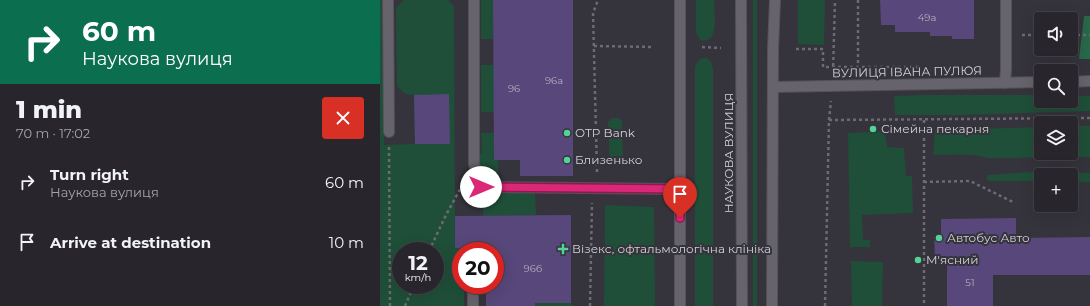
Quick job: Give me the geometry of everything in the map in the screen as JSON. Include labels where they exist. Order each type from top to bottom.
[{"type":"main road","points":[[388,0],[389,132]]},
{"type":"main road","points":[[474,0],[474,164],[481,187],[680,189]]},
{"type":"main road","points":[[680,0],[680,306]]},
{"type":"main road","name":"НАУКОВА ВУЛИЦЯ","points":[[741,0],[742,306]]},
{"type":"main road","points":[[772,306],[775,0]]},
{"type":"main road","points":[[1004,83],[1006,69],[1006,0]]},
{"type":"main road","points":[[1078,82],[1090,81]]},
{"type":"main road","name":"ВУЛИЦЯ ІВАНА ПУЛЮЯ","points":[[773,87],[1034,82]]},
{"type":"main road","points":[[473,294],[473,306]]},
{"type":"path","points":[[597,171],[594,13],[598,0]]},
{"type":"path","points":[[825,306],[829,120],[834,66],[835,0]]},
{"type":"path","points":[[858,0],[858,66]]},
{"type":"path","points":[[1006,35],[1034,35]]},
{"type":"path","points":[[1078,35],[1090,35]]},
{"type":"path","points":[[594,46],[654,47]]},
{"type":"path","points":[[702,47],[721,48]]},
{"type":"path","points":[[796,49],[823,50],[823,67],[834,66]]},
{"type":"path","points":[[829,120],[1090,118]]},
{"type":"path","points":[[924,120],[924,306]]},
{"type":"path","points":[[389,132],[390,306]]},
{"type":"path","points":[[433,242],[446,215],[474,164]]},
{"type":"path","points":[[924,182],[970,181],[1015,203]]},
{"type":"path","points":[[590,306],[591,208]]},
{"type":"path","points":[[405,306],[410,294]]},
{"type":"green space","points":[[380,0],[382,0],[384,145],[415,144],[414,95],[405,94],[397,86],[396,8],[404,0],[448,0],[454,6],[455,242],[452,242],[452,294],[464,294],[464,306],[380,306]]},
{"type":"green space","points":[[481,0],[493,0],[493,39],[481,39]]},
{"type":"green space","points":[[696,0],[714,0],[715,19],[713,33],[711,38],[706,40],[700,40],[696,33]]},
{"type":"green space","points":[[753,0],[757,0],[757,306],[753,306]]},
{"type":"green space","points":[[798,0],[825,0],[824,45],[798,44]]},
{"type":"green space","points":[[1084,16],[1090,16],[1090,59],[1079,59]]},
{"type":"green space","points":[[706,58],[711,61],[713,69],[713,306],[695,306],[695,66],[700,59]]},
{"type":"green space","points":[[481,65],[494,65],[494,112],[481,112]]},
{"type":"green space","points":[[1034,95],[1034,108],[1078,108],[1078,96],[1090,96],[1090,111],[959,115],[895,115],[894,96]]},
{"type":"green space","points":[[612,118],[619,118],[622,121],[623,162],[619,165],[613,166],[610,163],[608,122]]},
{"type":"green space","points":[[1078,126],[1090,126],[1090,157],[1078,157]]},
{"type":"green space","points":[[1034,127],[1034,158],[988,158],[968,155],[933,155],[935,130]]},
{"type":"green space","points":[[885,131],[887,147],[904,148],[906,176],[912,176],[913,213],[862,215],[863,240],[870,240],[870,247],[850,247],[848,133]]},
{"type":"green space","points":[[481,133],[494,133],[494,160],[498,160],[498,175],[485,173],[479,164],[479,155],[482,152]]},
{"type":"green space","points":[[1034,172],[1034,181],[991,181],[987,180],[987,175]]},
{"type":"green space","points":[[1078,172],[1090,173],[1090,182],[1078,182]]},
{"type":"green space","points":[[492,191],[535,191],[536,215],[483,216],[484,202]]},
{"type":"green space","points":[[605,205],[654,207],[655,306],[604,306]]},
{"type":"green space","points":[[851,261],[883,262],[882,306],[852,306]]},
{"type":"green space","points":[[535,303],[571,303],[573,306],[535,306]]},
{"type":"building","points":[[493,0],[573,0],[573,176],[520,176],[520,160],[494,160]]},
{"type":"building","points":[[880,0],[974,0],[974,39],[952,39],[952,36],[930,36],[930,32],[895,32],[895,25],[881,25]]},
{"type":"building","points":[[449,94],[450,144],[415,144],[414,95]]},
{"type":"building","points":[[571,215],[571,303],[535,303],[535,306],[486,306],[486,294],[504,294],[504,242],[455,242],[455,216]]},
{"type":"building","points":[[1016,218],[1016,238],[1090,237],[1090,275],[993,275],[993,306],[947,306],[947,257],[935,257],[934,237],[941,236],[941,219]]},
{"type":"place","name":"Сімейна пекарня","points":[[873,129]]},
{"type":"place","name":"OTP Bank","points":[[567,133]]},
{"type":"place","name":"Близенько","points":[[567,160]]},
{"type":"place","name":"Автобус Авто","points":[[939,238]]},
{"type":"place","name":"Візекс, офтальмологічна клініка","points":[[563,249]]},
{"type":"place","name":"М'ясний","points":[[918,260]]},
{"type":"route","points":[[481,187],[680,189],[680,218]]}]
